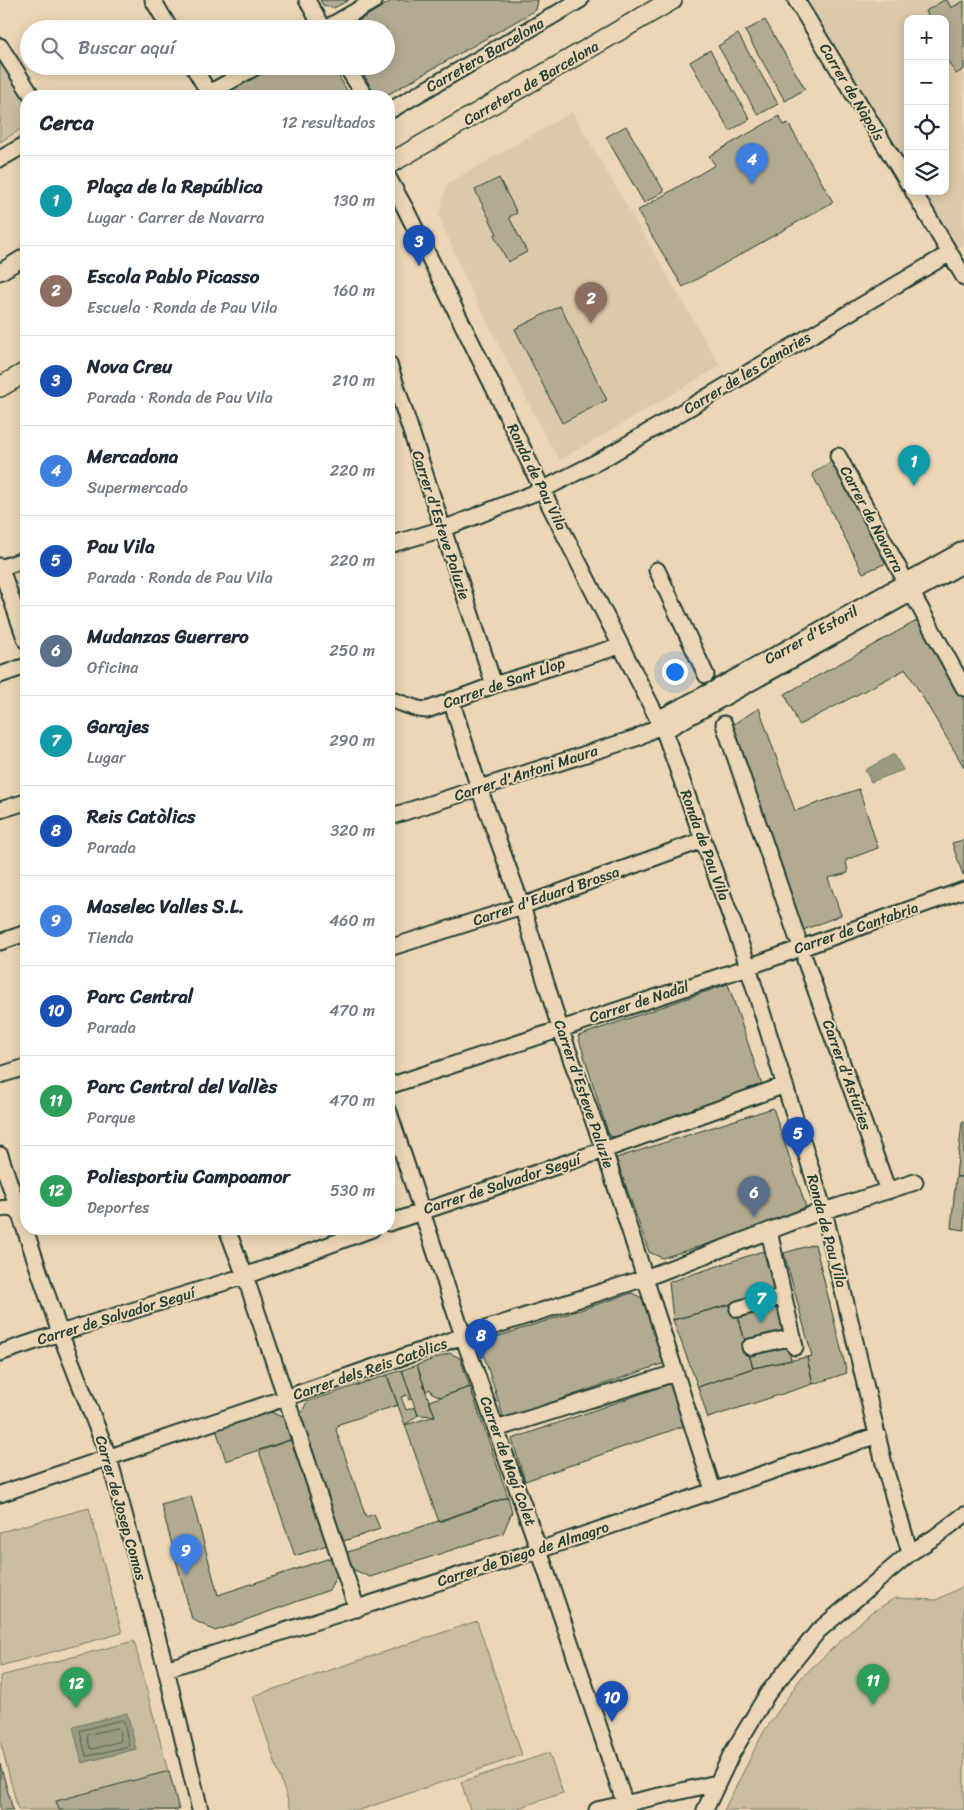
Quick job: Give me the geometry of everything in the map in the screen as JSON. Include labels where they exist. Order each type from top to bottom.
[{"type":"main road","name":"Carretera de Barcelona","points":[[395,161],[672,0]]},
{"type":"main road","points":[[0,387],[20,375]]},
{"type":"street","points":[[152,0],[164,20]]},
{"type":"street","points":[[306,0],[318,20]]},
{"type":"street","points":[[340,20],[375,0]]},
{"type":"street","name":"Carretera Barcelona","points":[[395,107],[558,5],[580,0]]},
{"type":"street","name":"Carrer de Nàpols","points":[[797,0],[904,176]]},
{"type":"street","points":[[0,46],[28,90]]},
{"type":"street","points":[[197,75],[205,90]]},
{"type":"street","points":[[216,90],[241,75]]},
{"type":"street","points":[[351,75],[360,90]]},
{"type":"street","points":[[0,160],[20,148]]},
{"type":"street","name":"Ronda de Pau Vila","points":[[395,189],[494,388],[542,490],[661,725],[748,967],[824,1211],[885,1468],[910,1553]]},
{"type":"street","points":[[914,195],[964,277]]},
{"type":"street","name":"Carrer de les Canàries","points":[[395,543],[442,529],[542,490],[601,460],[950,253]]},
{"type":"street","points":[[0,272],[20,260]]},
{"type":"street","name":"Carrer d'Esteve Paluzie","points":[[395,383],[494,685]]},
{"type":"street","name":"Carrer de Navarra","points":[[838,456],[964,688]]},
{"type":"street","name":"Carrer d'Estoril","points":[[909,587],[964,549]]},
{"type":"street","points":[[20,561],[0,567],[20,624]]},
{"type":"street","name":"Carrer d'Estoril","points":[[661,725],[713,690],[909,587],[964,564]]},
{"type":"street","points":[[657,570],[706,675]]},
{"type":"street","name":"Carrer de Sant Llop","points":[[395,700],[418,709],[427,710],[494,685],[620,646]]},
{"type":"street","points":[[0,675],[20,668]]},
{"type":"street","name":"Carrer d'Esteve Paluzie","points":[[451,700],[479,788],[522,906],[560,1028],[604,1150],[713,1490]]},
{"type":"street","points":[[724,724],[797,936]]},
{"type":"street","name":"Carrer d'Antoni Maura","points":[[395,815],[636,738],[661,725]]},
{"type":"street","points":[[0,810],[20,804]]},
{"type":"street","name":"Carrer d'Eduard Brossa","points":[[395,946],[522,906],[703,840]]},
{"type":"street","name":"Carrer de Cantabria","points":[[748,967],[964,890]]},
{"type":"street","points":[[0,942],[20,935]]},
{"type":"street","name":"Carrer d'Astúries","points":[[805,960],[888,1190]]},
{"type":"street","name":"Carrer de Nadal","points":[[395,1084],[748,967]]},
{"type":"street","points":[[0,1075],[20,1069]]},
{"type":"street","name":"Carrer de Salvador Seguí","points":[[395,1221],[604,1150],[785,1084]]},
{"type":"street","name":"Carrer de Magí Colet","points":[[395,1130],[463,1336],[539,1550],[626,1807]]},
{"type":"street","name":"Carrer de Josep Comas","points":[[0,1155],[20,1202]]},
{"type":"street","name":"Carrer dels Reis Catòlics","points":[[0,1494],[463,1336],[645,1278],[824,1211],[915,1182]]},
{"type":"street","points":[[0,1209],[5,1207],[20,1209]]},
{"type":"street","points":[[750,1346],[794,1342],[770,1231]]},
{"type":"street","name":"Carrer de Josep Comas","points":[[31,1235],[60,1333],[109,1458],[166,1670],[200,1810]]},
{"type":"street","points":[[229,1235],[245,1276],[357,1609]]},
{"type":"street","name":"Carrer de Salvador Seguí","points":[[0,1353],[245,1276],[356,1235]]},
{"type":"street","points":[[738,1309],[784,1296]]},
{"type":"street","points":[[496,1429],[675,1373]]},
{"type":"street","name":"Carrer de Diego de Almagro","points":[[166,1670],[539,1550],[878,1435]]},
{"type":"street","points":[[705,1810],[731,1755],[768,1693],[818,1631],[910,1553],[936,1537],[964,1515]]},
{"type":"street","points":[[597,1810],[626,1807],[718,1783]]},
{"type":"shaded area","points":[[812,0],[964,0],[964,245],[950,253],[914,195],[949,195],[949,15],[904,15],[904,177],[808,18]]},
{"type":"shaded area","points":[[0,60],[20,92],[20,130],[0,142]]},
{"type":"shaded area","points":[[572,112],[720,366],[560,460],[548,441],[466,280],[439,216],[447,184]]},
{"type":"shaded area","points":[[89,1508],[122,1633],[0,1666],[0,1532]]},
{"type":"shaded area","points":[[964,1586],[964,1810],[724,1810],[763,1733],[801,1678],[868,1615],[895,1598],[936,1600]]},
{"type":"shaded area","points":[[477,1621],[522,1755],[360,1810],[291,1810],[253,1696]]},
{"type":"shaded area","points":[[134,1641],[178,1810],[18,1810],[0,1740],[0,1676]]},
{"type":"shaded area","points":[[549,1753],[563,1793],[512,1810],[470,1810],[461,1782]]},
{"type":"water","points":[[894,754],[903,770],[871,782],[865,770]]},
{"type":"water","points":[[74,1677],[82,1680],[85,1688],[82,1696],[74,1699],[66,1696],[63,1688],[66,1680]]},
{"type":"water","points":[[127,1713],[136,1749],[82,1763],[73,1727]]},
{"type":"building","points":[[320,0],[349,0],[334,8],[323,5]]},
{"type":"building","points":[[393,0],[538,0],[536,10],[395,90],[372,90],[364,75],[395,75],[395,20],[360,20]]},
{"type":"building","points":[[944,0],[947,0],[951,8],[964,1],[964,69],[956,74],[949,63],[949,15],[928,15],[926,11]]},
{"type":"building","points":[[765,20],[805,89],[785,101],[745,31]]},
{"type":"building","points":[[738,34],[778,104],[758,115],[718,46]]},
{"type":"building","points":[[710,50],[750,119],[730,131],[690,62]]},
{"type":"building","points":[[259,75],[338,75],[347,90],[230,90]]},
{"type":"building","points":[[779,116],[784,125],[788,123],[833,202],[683,287],[637,211],[715,165],[709,156]]},
{"type":"building","points":[[626,126],[664,191],[644,203],[606,137]]},
{"type":"building","points":[[499,178],[517,213],[509,217],[527,252],[508,262],[494,235],[497,234],[475,190]]},
{"type":"building","points":[[560,306],[607,400],[562,423],[515,329]]},
{"type":"building","points":[[833,460],[889,562],[863,573],[812,474]]},
{"type":"building","points":[[920,619],[964,700],[964,767],[906,669],[799,725],[785,694]]},
{"type":"building","points":[[759,708],[795,811],[859,789],[878,848],[846,860],[848,873],[828,878],[841,915],[801,931],[732,725]]},
{"type":"building","points":[[964,840],[964,874],[963,875],[952,843]]},
{"type":"building","points":[[728,984],[763,1088],[615,1137],[609,1136],[578,1036]]},
{"type":"building","points":[[773,1108],[808,1213],[662,1258],[649,1252],[616,1158]]},
{"type":"building","points":[[962,1122],[964,1122],[964,1177],[956,1176]]},
{"type":"building","points":[[956,1177],[964,1177],[964,1230],[951,1228]]},
{"type":"building","points":[[815,1244],[847,1373],[813,1384],[807,1357],[812,1356],[784,1253]]},
{"type":"building","points":[[763,1251],[776,1292],[673,1320],[669,1282]]},
{"type":"building","points":[[632,1293],[642,1298],[665,1363],[504,1419],[482,1350],[487,1340]]},
{"type":"building","points":[[734,1303],[753,1368],[698,1387],[673,1320]]},
{"type":"building","points":[[777,1304],[785,1332],[745,1341],[737,1314]]},
{"type":"building","points":[[787,1342],[791,1360],[753,1368],[748,1351]]},
{"type":"building","points":[[450,1353],[460,1358],[470,1387],[441,1397],[432,1393],[430,1389],[426,1391],[417,1365]]},
{"type":"building","points":[[807,1357],[813,1384],[708,1418],[698,1387],[753,1368]]},
{"type":"building","points":[[417,1365],[435,1416],[418,1415],[412,1399],[402,1370]]},
{"type":"building","points":[[402,1370],[412,1399],[409,1400],[407,1395],[401,1397],[406,1410],[415,1407],[418,1415],[405,1425],[387,1375]]},
{"type":"building","points":[[387,1375],[398,1405],[339,1424],[336,1430],[366,1517],[374,1514],[380,1529],[341,1542],[299,1418],[307,1402]]},
{"type":"building","points":[[672,1383],[684,1426],[525,1481],[512,1439]]},
{"type":"building","points":[[470,1387],[508,1497],[439,1522],[405,1425],[435,1416],[429,1401]]},
{"type":"building","points":[[269,1411],[286,1419],[292,1439],[226,1461],[216,1429]]},
{"type":"building","points":[[291,1440],[327,1545],[295,1556],[259,1451]]},
{"type":"building","points":[[191,1496],[218,1595],[336,1556],[341,1567],[329,1590],[215,1631],[192,1619],[161,1504]]},
{"type":"building","points":[[508,1497],[512,1512],[503,1533],[370,1577],[350,1568],[345,1553]]},
{"type":"building","points":[[0,1764],[13,1810],[0,1810]]},
{"type":"building","points":[[169,1771],[179,1810],[59,1810],[56,1801]]},
{"type":"place","name":"Mercadona","points":[[752,184]]},
{"type":"place","name":"Nova Creu","points":[[419,266]]},
{"type":"place","name":"Escola Pablo Picasso","points":[[591,323]]},
{"type":"place","name":"Plaça de la República","points":[[914,486]]},
{"type":"place","name":"Pau Vila","points":[[798,1158]]},
{"type":"place","name":"Mudanzas Guerrero","points":[[754,1217]]},
{"type":"place","name":"Garajes","points":[[761,1323]]},
{"type":"place","name":"Reis Catòlics","points":[[481,1360]]},
{"type":"place","name":"Maselec Valles S.L.","points":[[186,1575]]},
{"type":"place","name":"Parc Central del Vallès","points":[[873,1705]]},
{"type":"place","name":"Poliesportiu Campoamor","points":[[76,1708]]},
{"type":"place","name":"Parc Central","points":[[612,1722]]}]
